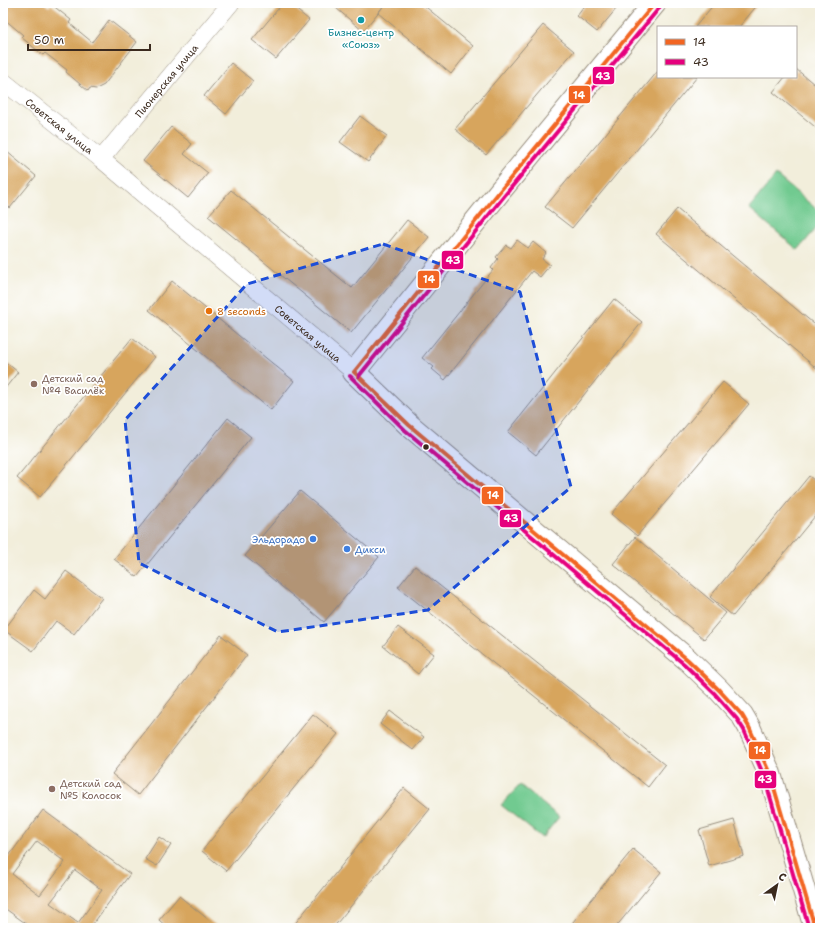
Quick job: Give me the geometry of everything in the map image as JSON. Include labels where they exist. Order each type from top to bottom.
[{"type":"street","name":"Пионерская улица","points":[[101,159],[231,3]]},
{"type":"street","points":[[354,372],[655,3]]},
{"type":"street","name":"Советская улица","points":[[3,80],[101,159],[354,372],[409,425],[688,660],[719,690],[742,715],[770,774],[815,928]]},
{"type":"highlighted area","points":[[383,244],[520,292],[571,487],[428,610],[278,632],[139,563],[125,420],[247,284]]},
{"type":"green space","points":[[776,175],[820,212],[820,224],[798,250],[749,208]]},
{"type":"green space","points":[[520,785],[559,817],[542,838],[501,805]]},
{"type":"building","points":[[3,3],[44,3],[49,7],[51,4],[71,20],[69,23],[92,42],[109,20],[137,42],[104,85],[96,89],[90,88],[88,91],[66,72],[67,70],[45,53],[43,55],[21,37],[23,35],[3,18]]},
{"type":"building","points":[[283,3],[288,3],[309,20],[276,59],[252,40]]},
{"type":"building","name":"Бизнес-центр «Союз»","points":[[340,3],[386,3],[363,31],[336,8]]},
{"type":"building","points":[[386,3],[421,3],[473,46],[451,74],[378,13]]},
{"type":"building","points":[[587,3],[621,3],[597,32],[577,16]]},
{"type":"building","points":[[715,3],[759,3],[740,26],[696,26]]},
{"type":"building","points":[[543,25],[574,51],[486,155],[455,129]]},
{"type":"building","points":[[231,63],[253,81],[226,114],[204,96]]},
{"type":"building","points":[[797,70],[820,89],[820,131],[773,92],[784,78],[797,78]]},
{"type":"building","points":[[657,72],[657,78],[696,78],[572,228],[545,207]]},
{"type":"building","points":[[360,116],[387,136],[368,162],[340,142]]},
{"type":"building","points":[[171,127],[192,144],[184,154],[208,173],[188,198],[143,161]]},
{"type":"building","points":[[3,147],[36,176],[10,208],[4,203],[6,200],[3,198]]},
{"type":"building","points":[[231,190],[352,288],[407,220],[429,237],[351,333],[208,216]]},
{"type":"building","points":[[677,209],[820,329],[820,371],[656,234]]},
{"type":"building","points":[[517,240],[528,248],[533,242],[546,253],[542,259],[550,265],[540,277],[532,271],[445,380],[432,369],[434,367],[422,358],[493,270],[491,268],[498,259],[496,257],[506,245],[511,248]]},
{"type":"building","points":[[172,281],[294,381],[271,410],[149,310]]},
{"type":"building","points":[[614,299],[642,322],[536,455],[508,432]]},
{"type":"building","points":[[132,338],[155,357],[40,497],[17,478]]},
{"type":"building","points":[[3,360],[18,372],[3,391]]},
{"type":"building","points":[[723,382],[749,404],[637,536],[611,514]]},
{"type":"building","points":[[228,418],[251,437],[137,577],[114,559]]},
{"type":"building","points":[[809,476],[820,485],[820,510],[733,616],[710,597]]},
{"type":"building","points":[[300,491],[379,557],[324,622],[245,556]]},
{"type":"building","points":[[635,537],[726,613],[704,639],[613,564]]},
{"type":"building","points":[[415,566],[665,765],[648,787],[398,587]]},
{"type":"building","points":[[66,571],[102,598],[74,634],[56,621],[33,651],[4,630],[34,590],[45,599]]},
{"type":"building","points":[[398,627],[434,654],[418,674],[383,646]]},
{"type":"building","points":[[221,635],[247,655],[138,795],[112,774]]},
{"type":"building","points":[[390,711],[424,737],[413,750],[380,724]]},
{"type":"building","points":[[313,714],[338,734],[226,871],[202,851]]},
{"type":"building","points":[[404,788],[430,809],[333,928],[295,928],[293,926]]},
{"type":"building","points":[[43,810],[130,874],[90,928],[32,928],[3,907],[3,864]],"holes":[[[37,841],[65,862],[40,895],[12,874]],[[75,870],[102,890],[78,923],[50,903]]]},
{"type":"building","points":[[734,820],[744,856],[709,866],[699,830]]},
{"type":"building","points":[[159,837],[171,845],[157,866],[145,859]]},
{"type":"building","points":[[633,849],[661,872],[615,928],[568,928]]},
{"type":"building","points":[[179,896],[219,928],[168,928],[159,920]]},
{"type":"transit line","name":"14","points":[[354,372],[500,191],[655,3]]},
{"type":"transit line","name":"43","points":[[359,376],[505,195],[660,7]]},
{"type":"transit line","name":"14","points":[[354,372],[409,425],[688,660],[742,715],[770,774],[815,928]]},
{"type":"transit line","name":"43","points":[[350,376],[405,430],[684,664],[715,694],[737,719],[744,730],[764,776],[809,928]]},
{"type":"place","name":"Бизнес-центр «Союз»","points":[[361,20]]},
{"type":"place","name":"8 seconds","points":[[209,311]]},
{"type":"place","name":"Детский сад №4 Василёк","points":[[34,384]]},
{"type":"place","name":"Эльдорадо","points":[[313,539]]},
{"type":"place","name":"Дикси","points":[[347,549]]},
{"type":"place","name":"Детский сад №5 Колосок","points":[[52,789]]}]
